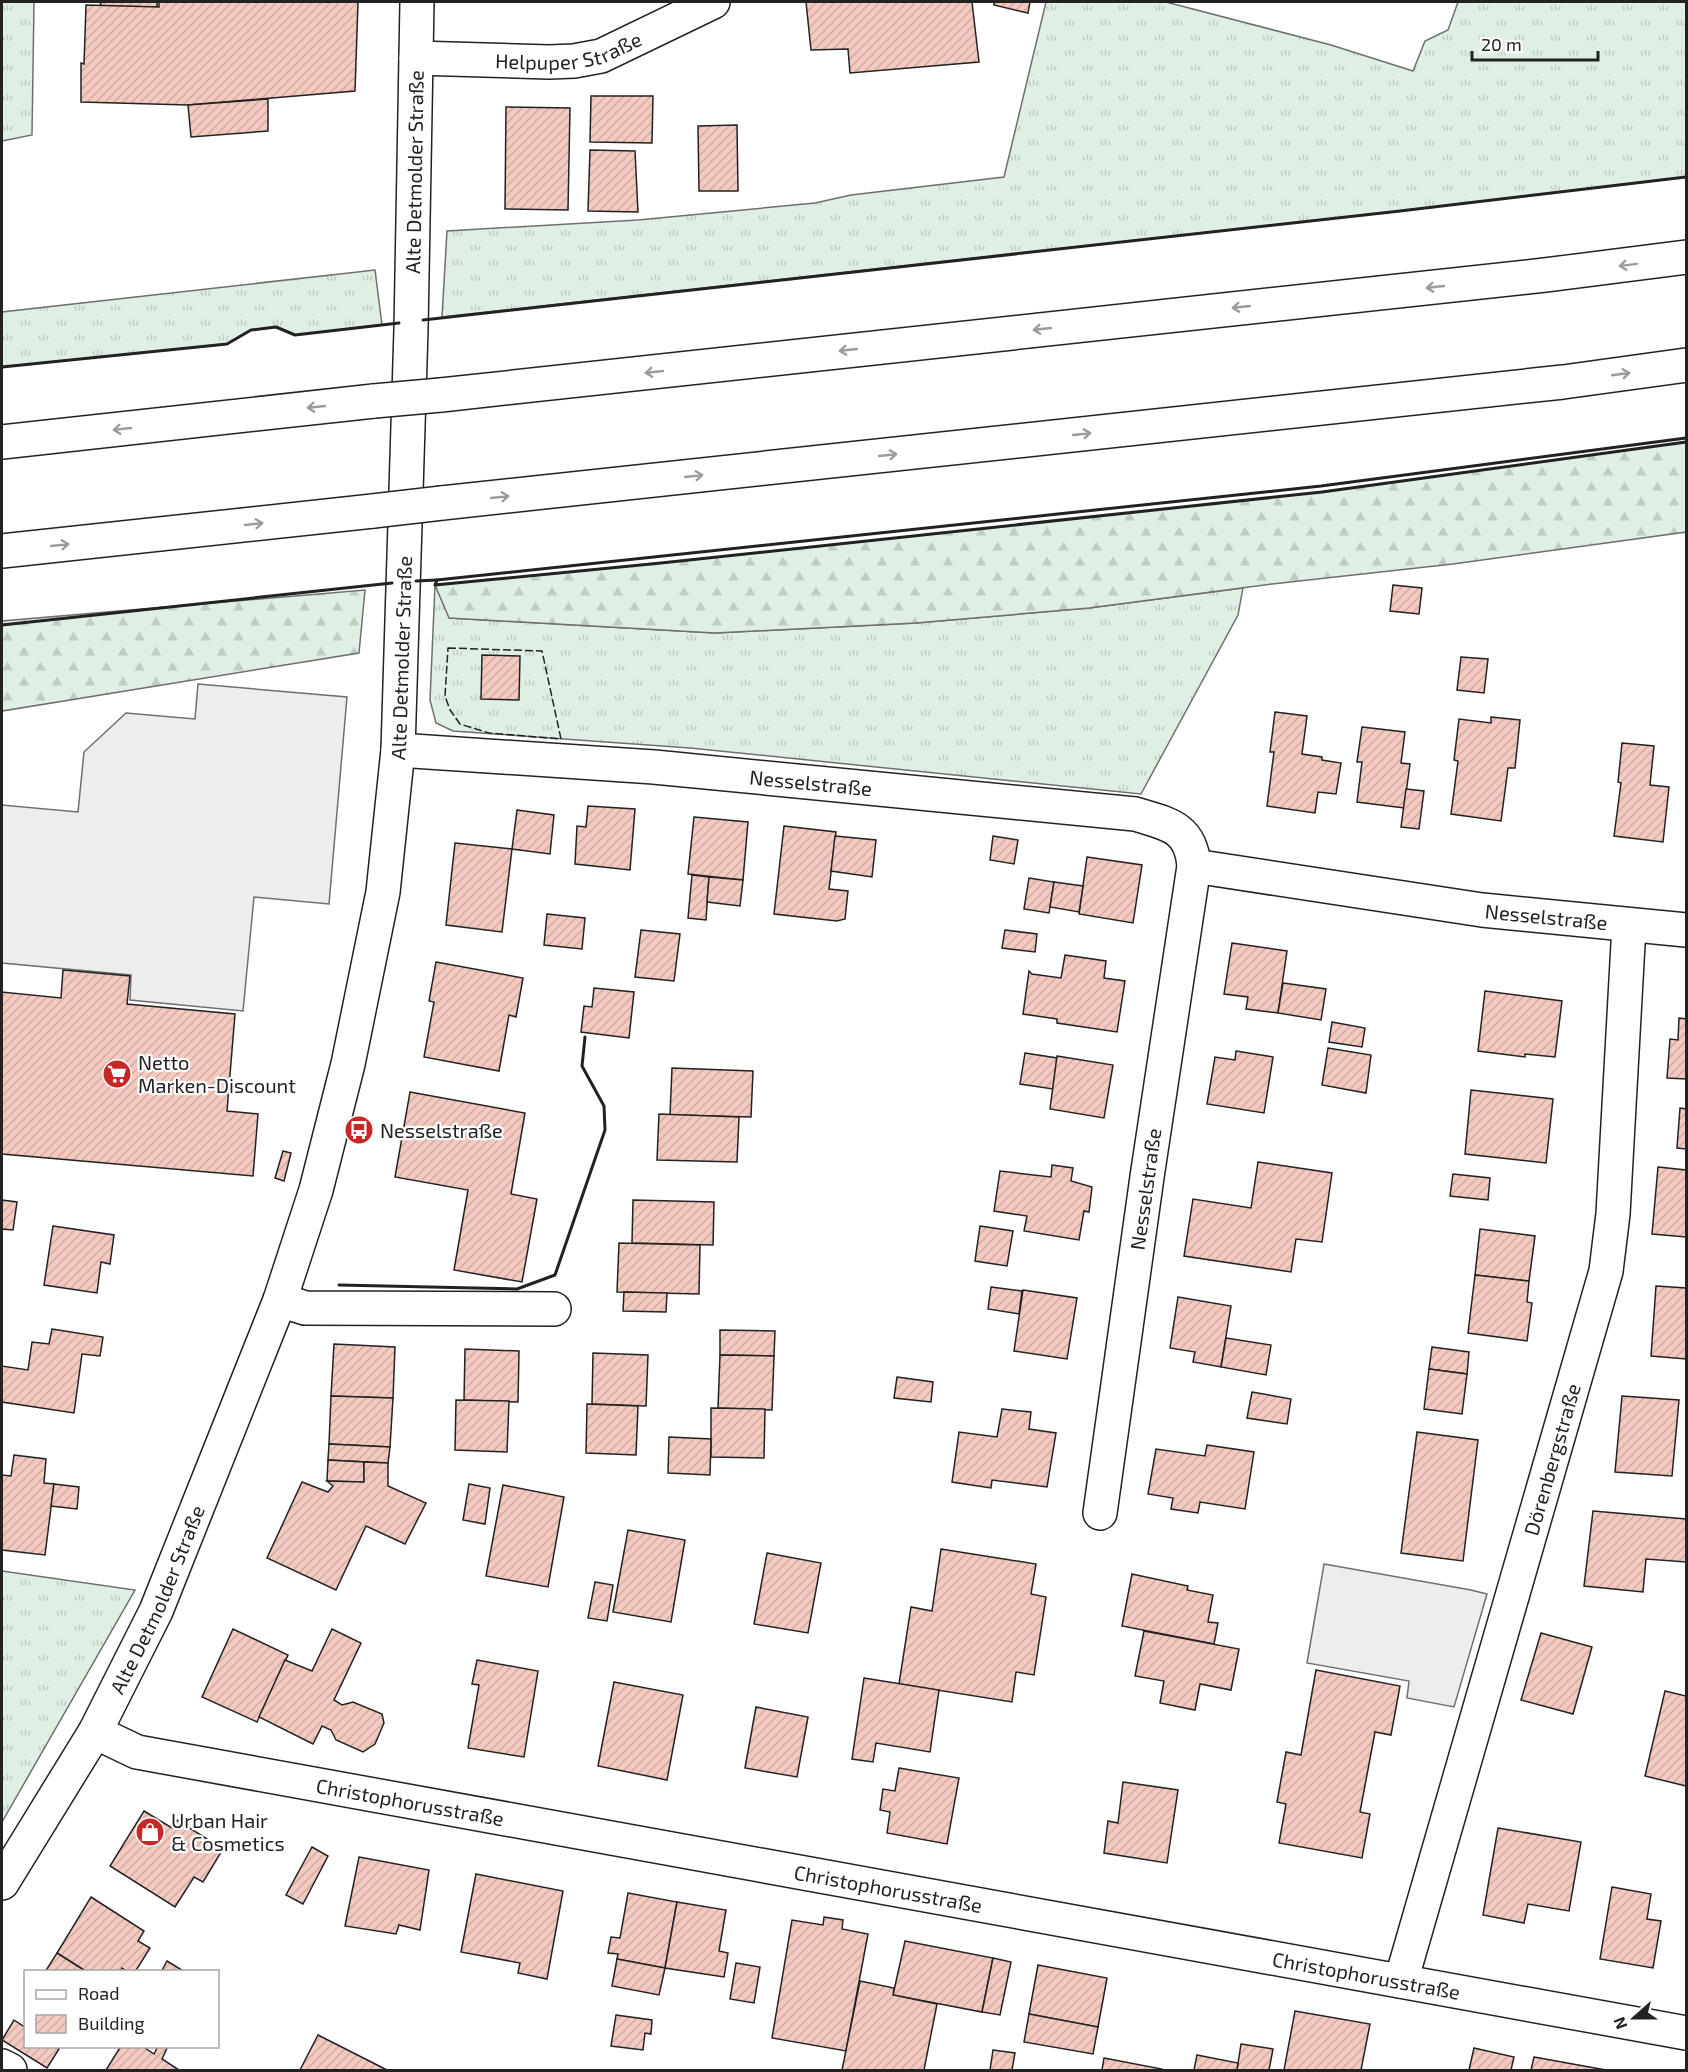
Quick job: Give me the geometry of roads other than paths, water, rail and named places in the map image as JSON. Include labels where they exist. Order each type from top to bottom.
[{"type":"main road","name":"Alte Detmolder Straße","points":[[2,1883],[95,1732],[156,1611],[280,1300],[316,1190],[365,988],[383,892],[398,750],[410,376],[417,2]]},
{"type":"main road","name":"Helpuper Straße","points":[[416,58],[549,62],[574,61],[601,56],[713,2]]},
{"type":"main road","points":[[2,442],[1545,275],[1686,257]]},
{"type":"main road","points":[[2,551],[1539,384],[1686,365]]},
{"type":"main road","name":"Nesselstraße","points":[[398,750],[654,767],[1136,814],[1162,822],[1184,835],[1193,849],[1194,866],[1148,1166],[1100,1514]]},
{"type":"main road","name":"Nesselstraße","points":[[1194,866],[1482,910],[1686,930]]},
{"type":"main road","name":"Dörenbergstraße","points":[[1401,1981],[1606,1271],[1612,1214],[1629,926]]},
{"type":"main road","points":[[280,1300],[305,1308],[554,1309]]},
{"type":"main road","name":"Christophorusstraße","points":[[95,1732],[137,1752],[1686,2033]]},
{"type":"main road","points":[[2,2066],[10,2070]]},
{"type":"place","name":"Netto Marken-Discount","points":[[117,1074]]},
{"type":"place","name":"Nesselstraße","points":[[359,1130]]},
{"type":"place","name":"Urban Hair & Cosmetics","points":[[150,1832]]}]
